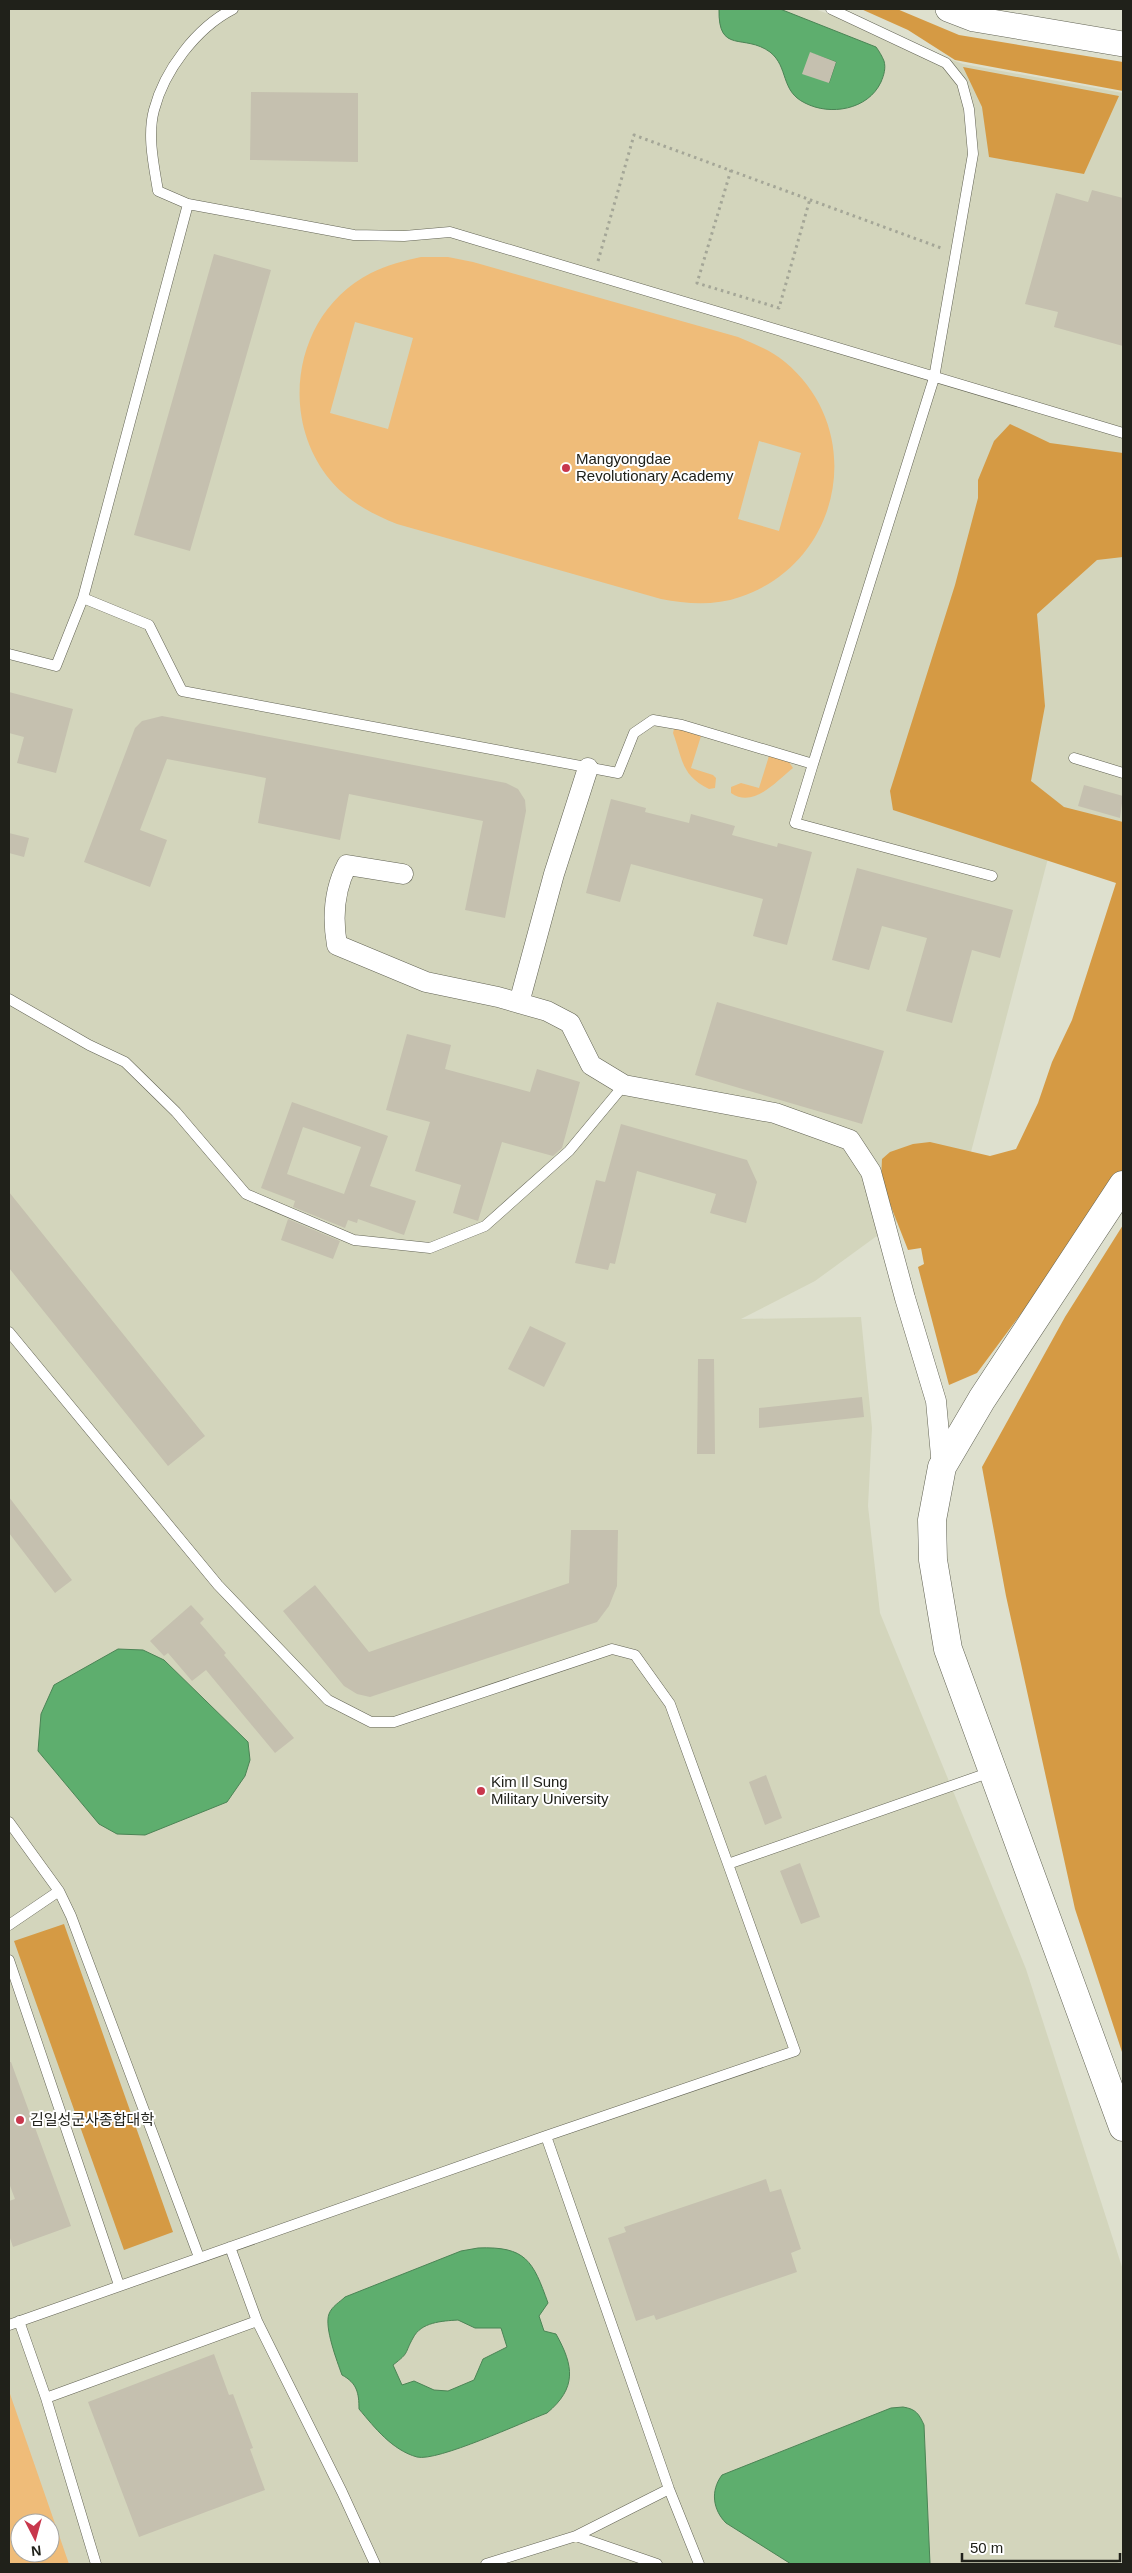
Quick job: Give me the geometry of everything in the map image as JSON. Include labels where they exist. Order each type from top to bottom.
[{"type":"main road","points":[[1123,1185],[982,1399],[942,1467],[932,1520],[934,1570],[948,1649],[992,1772],[1093,2040],[1123,2127]]},
{"type":"street","points":[[948,9],[984,20],[1123,44]]},
{"type":"street","points":[[519,1003],[554,874],[588,768]]},
{"type":"street","points":[[403,874],[347,864],[338,883],[334,926],[337,945],[426,982],[547,1011],[570,1023],[591,1065],[624,1085],[775,1113],[850,1140],[871,1172],[905,1298],[936,1401],[942,1467]]},
{"type":"lane","points":[[232,9],[208,27],[185,51],[165,80],[153,111],[152,146],[158,191],[188,204],[354,235],[404,236],[450,232],[1123,433]]},
{"type":"lane","points":[[831,9],[946,63],[962,83],[970,109],[972,154],[934,378],[794,823],[992,876]]},
{"type":"lane","points":[[9,654],[56,666],[83,598],[188,204]]},
{"type":"lane","points":[[83,598],[149,625],[182,690],[618,773],[634,734],[653,720],[682,725],[813,764]]},
{"type":"lane","points":[[1074,758],[1123,773]]},
{"type":"lane","points":[[9,999],[89,1045],[125,1062],[176,1112],[246,1194],[354,1240],[430,1248],[485,1226],[569,1151],[624,1085]]},
{"type":"lane","points":[[9,1332],[218,1584],[328,1700],[371,1722],[394,1722],[612,1649],[635,1655],[670,1704],[795,2051],[546,2136],[9,2325]]},
{"type":"lane","points":[[728,1864],[992,1772]]},
{"type":"lane","points":[[9,1822],[58,1891],[71,1916],[199,2257]]},
{"type":"lane","points":[[9,1925],[58,1891]]},
{"type":"lane","points":[[9,1960],[119,2285]]},
{"type":"lane","points":[[546,2136],[669,2489],[699,2564]]},
{"type":"lane","points":[[230,2247],[257,2321],[347,2501],[375,2564]]},
{"type":"lane","points":[[19,2321],[46,2398],[96,2564]]},
{"type":"lane","points":[[46,2398],[257,2321]]},
{"type":"lane","points":[[486,2564],[576,2536],[669,2489]]},
{"type":"lane","points":[[576,2536],[657,2564]]},
{"type":"path","points":[[594,275],[634,135],[956,253]]},
{"type":"path","points":[[731,170],[697,283],[779,308],[810,198]]},
{"type":"shaded area","points":[[9,9],[815,9],[963,64],[1123,93],[1123,865],[1052,843],[966,1171],[815,1281],[741,1319],[861,1317],[872,1428],[868,1506],[880,1613],[1026,1969],[1123,2270],[1123,2552],[1117,2564],[9,2564]]},
{"type":"shaded area","points":[[719,9],[780,9],[876,47],[884,61],[883,77],[875,91],[858,104],[848,108],[837,109],[815,107],[797,98],[792,92],[780,65],[770,52],[751,44],[728,38],[723,32]],"holes":[[[810,53],[836,62],[829,83]]]},
{"type":"shaded area","points":[[861,9],[897,9],[959,35],[1123,62],[1123,91],[955,60],[908,30]]},
{"type":"shaded area","points":[[963,67],[1119,96],[1084,174],[989,157],[982,107]]},
{"type":"shaded area","points":[[421,257],[448,257],[473,262],[738,337],[780,358],[811,391],[827,423],[834,458],[832,493],[821,526],[802,556],[775,580],[740,597],[710,603],[681,602],[661,599],[397,524],[370,512],[345,495],[331,481],[314,455],[304,427],[300,397],[302,368],[310,339],[325,313],[345,291],[377,270]],"holes":[[[355,322],[413,338],[388,429],[330,413]],[[759,441],[801,453],[779,531],[738,519]]]},
{"type":"shaded area","points":[[1010,424],[1050,443],[1123,453],[1123,557],[1097,560],[1037,614],[1045,706],[1031,781],[1064,807],[1123,822],[1123,1173],[977,1373],[949,1385],[918,1267],[924,1264],[921,1248],[908,1250],[881,1181],[882,1159],[890,1152],[913,1144],[930,1142],[990,1156],[1016,1149],[1038,1103],[1052,1062],[1072,1020],[1116,883],[893,810],[890,791],[955,585],[978,498],[978,480],[994,441]]},
{"type":"shaded area","points":[[677,728],[701,736],[691,768],[713,775],[716,778],[715,788],[709,789],[700,784],[684,766],[673,733],[674,729]]},
{"type":"shaded area","points":[[769,756],[789,762],[793,768],[772,786],[756,796],[748,798],[731,793],[731,787],[741,783],[759,788]]},
{"type":"shaded area","points":[[1123,1225],[1123,2055],[1075,1909],[1006,1596],[982,1467],[1065,1317]]},
{"type":"shaded area","points":[[118,1649],[143,1650],[164,1660],[248,1742],[250,1760],[245,1776],[227,1802],[145,1835],[117,1834],[99,1824],[38,1751],[41,1714],[54,1685]]},
{"type":"shaded area","points":[[64,1924],[173,2232],[124,2250],[14,1941]]},
{"type":"shaded area","points":[[478,2248],[507,2250],[517,2253],[532,2267],[548,2303],[539,2316],[544,2331],[556,2334],[566,2356],[570,2376],[564,2395],[547,2413],[461,2448],[442,2454],[417,2457],[392,2444],[359,2409],[356,2389],[351,2381],[342,2375],[334,2353],[328,2327],[329,2314],[334,2306],[345,2297],[461,2251]],"holes":[[[458,2320],[475,2328],[501,2328],[507,2347],[483,2359],[474,2380],[448,2391],[434,2390],[414,2381],[402,2385],[393,2365],[404,2355],[413,2338],[421,2329],[433,2323]]]},
{"type":"shaded area","points":[[9,2391],[51,2513],[10,2513],[10,2563],[60,2563],[60,2538],[69,2564],[9,2564]]},
{"type":"shaded area","points":[[903,2407],[911,2409],[916,2413],[924,2425],[930,2564],[791,2564],[726,2523],[718,2512],[715,2494],[718,2481],[722,2475],[891,2408]]},
{"type":"building","points":[[810,52],[836,62],[829,83],[802,74]]},
{"type":"building","points":[[251,92],[358,93],[358,162],[250,160]]},
{"type":"building","points":[[1092,190],[1123,198],[1123,346],[1054,327],[1058,312],[1025,304],[1056,193],[1088,202]]},
{"type":"building","points":[[214,254],[271,270],[190,551],[134,535]]},
{"type":"building","points":[[9,692],[73,709],[56,773],[17,763],[24,737],[9,733]]},
{"type":"building","points":[[162,716],[506,783],[518,789],[525,800],[526,811],[505,918],[465,910],[483,821],[349,794],[340,840],[258,823],[266,778],[167,759],[140,830],[167,840],[150,887],[84,862],[135,728],[142,721]]},
{"type":"building","points":[[1084,785],[1123,796],[1120,818],[1078,806]]},
{"type":"building","points":[[611,799],[646,808],[645,812],[689,823],[691,814],[735,826],[732,835],[777,847],[778,843],[812,852],[787,945],[753,936],[763,899],[631,864],[620,902],[586,893]]},
{"type":"building","points":[[9,833],[29,838],[24,857],[9,853]]},
{"type":"building","points":[[857,868],[1013,910],[1000,958],[972,950],[952,1023],[906,1011],[927,938],[882,926],[869,970],[832,960]]},
{"type":"building","points":[[717,1002],[884,1051],[862,1124],[695,1075]]},
{"type":"building","points":[[407,1034],[451,1045],[445,1069],[530,1092],[537,1069],[580,1082],[562,1148],[553,1156],[502,1142],[478,1221],[453,1213],[461,1185],[415,1171],[430,1122],[386,1110]]},
{"type":"building","points":[[292,1102],[388,1136],[370,1186],[416,1201],[404,1235],[358,1219],[357,1223],[348,1220],[345,1228],[293,1207],[295,1201],[261,1188]],"holes":[[[303,1127],[361,1147],[344,1194],[287,1174]]]},
{"type":"building","points":[[621,1124],[747,1160],[757,1182],[746,1223],[710,1213],[716,1194],[637,1171],[615,1264],[610,1263],[608,1270],[575,1263],[596,1180],[605,1182]]},
{"type":"building","points":[[9,1192],[205,1436],[168,1466],[9,1268]]},
{"type":"building","points":[[288,1219],[340,1241],[333,1259],[281,1240]]},
{"type":"building","points":[[530,1326],[566,1343],[544,1387],[508,1369]]},
{"type":"building","points":[[698,1359],[714,1359],[715,1454],[697,1454]]},
{"type":"building","points":[[862,1397],[864,1417],[759,1428],[759,1408]]},
{"type":"building","points":[[9,1497],[72,1580],[55,1593],[9,1533]]},
{"type":"building","points":[[571,1530],[618,1530],[617,1586],[609,1606],[597,1622],[370,1697],[357,1694],[344,1686],[283,1611],[315,1585],[369,1652],[569,1583]]},
{"type":"building","points":[[191,1605],[204,1619],[200,1623],[226,1653],[224,1655],[294,1738],[275,1753],[206,1670],[192,1681],[168,1653],[164,1656],[150,1641]]},
{"type":"building","points":[[766,1775],[782,1818],[765,1825],[749,1782]]},
{"type":"building","points":[[800,1863],[820,1917],[801,1924],[780,1871]]},
{"type":"building","name":"김일성군사종합대학","points":[[9,2062],[11,2062],[71,2226],[13,2247],[9,2235],[9,2201],[15,2199],[9,2183]]},
{"type":"building","points":[[766,2179],[770,2192],[781,2189],[801,2249],[791,2253],[797,2272],[656,2320],[654,2315],[636,2321],[608,2238],[626,2232],[624,2227]]},
{"type":"building","points":[[214,2354],[229,2395],[233,2394],[253,2448],[250,2449],[265,2490],[139,2537],[88,2402]]},
{"type":"place","name":"Mangyongdae Revolutionary Academy","points":[[566,468]]},
{"type":"place","name":"Kim Il Sung Military University","points":[[481,1791]]},
{"type":"place","name":"김일성군사종합대학","points":[[20,2120]]}]
